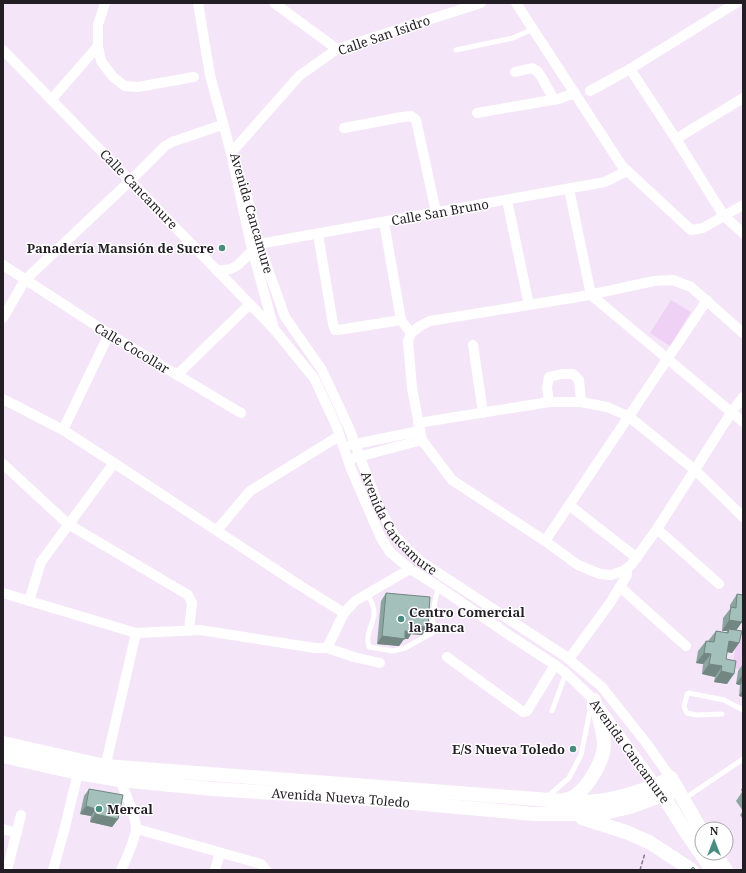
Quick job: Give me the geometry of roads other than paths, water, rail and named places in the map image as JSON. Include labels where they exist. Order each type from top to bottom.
[{"type":"main road","points":[[563,801],[576,795],[588,783],[596,771],[604,747],[603,730],[590,695]]},
{"type":"main road","name":"Avenida Nueva Toledo","points":[[3,743],[104,772],[120,780],[213,789],[368,799],[534,814],[600,814],[630,807],[660,790]]},
{"type":"main road","name":"Avenida Nueva Toledo","points":[[3,756],[78,773],[104,772],[563,801],[596,801],[626,795],[677,789]]},
{"type":"main road","name":"Avenida Cancamure","points":[[677,789],[696,821]]},
{"type":"main road","name":"Avenida Cancamure","points":[[660,790],[712,870]]},
{"type":"main road","points":[[570,815],[626,832],[649,842],[692,870]]},
{"type":"main road","points":[[720,861],[726,870]]},
{"type":"street","points":[[105,3],[98,25],[98,46],[102,61],[113,77],[125,86],[160,84],[194,77]]},
{"type":"street","name":"Avenida Cancamure","points":[[198,3],[210,75],[222,125],[233,151],[274,329],[314,378],[336,425],[348,460],[381,538],[390,552],[410,569],[555,665],[590,695],[660,790]]},
{"type":"street","name":"Calle San Isidro","points":[[233,151],[299,76],[337,49],[481,3]]},
{"type":"street","points":[[516,3],[620,162],[627,171],[691,230],[703,228],[743,205]]},
{"type":"street","points":[[590,91],[630,69],[736,3]]},
{"type":"street","points":[[277,4],[337,49]]},
{"type":"street","points":[[51,100],[98,46]]},
{"type":"street","name":"Calle Cancamure","points":[[3,50],[274,329]]},
{"type":"street","points":[[515,72],[532,68],[538,72],[554,100]]},
{"type":"street","points":[[630,69],[724,216],[743,233]]},
{"type":"street","points":[[477,113],[554,100],[567,97],[575,93]]},
{"type":"street","points":[[676,139],[743,98]]},
{"type":"street","points":[[344,128],[402,117],[411,116],[416,120],[436,212]]},
{"type":"street","points":[[3,318],[25,280],[165,146],[172,142],[222,125]]},
{"type":"street","name":"Calle San Bruno","points":[[255,248],[318,234],[605,182],[627,171]]},
{"type":"street","points":[[569,189],[591,295],[743,422]]},
{"type":"street","points":[[507,200],[529,305]]},
{"type":"street","points":[[384,222],[401,320],[411,334]]},
{"type":"street","points":[[318,234],[332,324],[335,330],[401,320]]},
{"type":"street","points":[[217,271],[231,269],[238,265],[255,248]]},
{"type":"street","name":"Avenida Cancamure","points":[[255,248],[285,317],[322,370],[355,443],[378,505],[394,535],[420,561],[569,659],[602,687],[647,744],[677,789]]},
{"type":"street","name":"Calle Cocollar","points":[[3,265],[109,334],[177,375],[250,304]]},
{"type":"street","points":[[743,333],[691,287],[673,280],[654,281],[591,295],[430,321],[420,326],[411,334],[408,341],[412,388],[420,431],[452,480],[545,540],[578,564],[600,574],[611,575],[627,569],[637,558],[731,413],[743,397]]},
{"type":"street","points":[[545,540],[707,300]]},
{"type":"street","points":[[63,430],[109,334]]},
{"type":"street","points":[[473,345],[483,413]]},
{"type":"street","points":[[549,402],[547,388],[549,377],[562,374],[573,374],[579,380],[581,402]]},
{"type":"street","points":[[177,375],[241,413]]},
{"type":"street","points":[[3,399],[63,430],[114,462],[296,583],[344,613]]},
{"type":"street","points":[[344,447],[355,443],[420,431],[483,413],[549,402],[581,402],[607,407],[628,416],[695,470],[743,517]]},
{"type":"street","points":[[348,460],[381,451],[420,431]]},
{"type":"street","points":[[217,530],[250,491],[339,436]]},
{"type":"street","points":[[378,439],[381,451]]},
{"type":"street","points":[[29,601],[42,562],[114,462]]},
{"type":"street","points":[[3,464],[68,524],[188,595],[192,603],[189,631]]},
{"type":"street","points":[[569,505],[637,558]]},
{"type":"street","points":[[657,529],[719,584]]},
{"type":"street","points":[[328,648],[344,613],[355,601],[410,569]]},
{"type":"street","points":[[569,659],[620,588],[627,575],[627,569]]},
{"type":"street","points":[[620,588],[686,646]]},
{"type":"street","points":[[3,593],[136,633],[200,630],[315,648],[328,648],[354,657],[380,663]]},
{"type":"street","points":[[104,772],[136,633]]},
{"type":"street","points":[[447,657],[523,712],[527,711],[555,665]]},
{"type":"street","points":[[53,870],[78,773]]},
{"type":"street","points":[[120,780],[133,813],[136,829],[127,859],[121,870]]},
{"type":"street","points":[[7,870],[21,815]]},
{"type":"street","points":[[3,829],[16,833]]},
{"type":"street","points":[[136,829],[261,864],[266,870]]},
{"type":"street","points":[[215,870],[220,853]]},
{"type":"lane","points":[[456,50],[513,38],[533,29]]},
{"type":"lane","points":[[367,594],[373,604],[374,615],[366,640],[369,647],[392,651],[405,648],[432,632],[435,596],[439,587]]},
{"type":"lane","points":[[552,711],[566,674]]},
{"type":"lane","points":[[722,714],[697,716],[687,713],[684,707],[688,694],[724,700],[743,710]]},
{"type":"lane","points":[[543,799],[569,778],[581,755],[590,711],[590,695]]},
{"type":"lane","points":[[677,789],[743,759]]},
{"type":"place","name":"Panadería Mansión de Sucre","points":[[222,248]]},
{"type":"place","name":"Centro Comercial la Banca","points":[[401,619]]},
{"type":"place","name":"E/S Nueva Toledo","points":[[573,749]]},
{"type":"place","name":"Mercal","points":[[99,809]]}]
